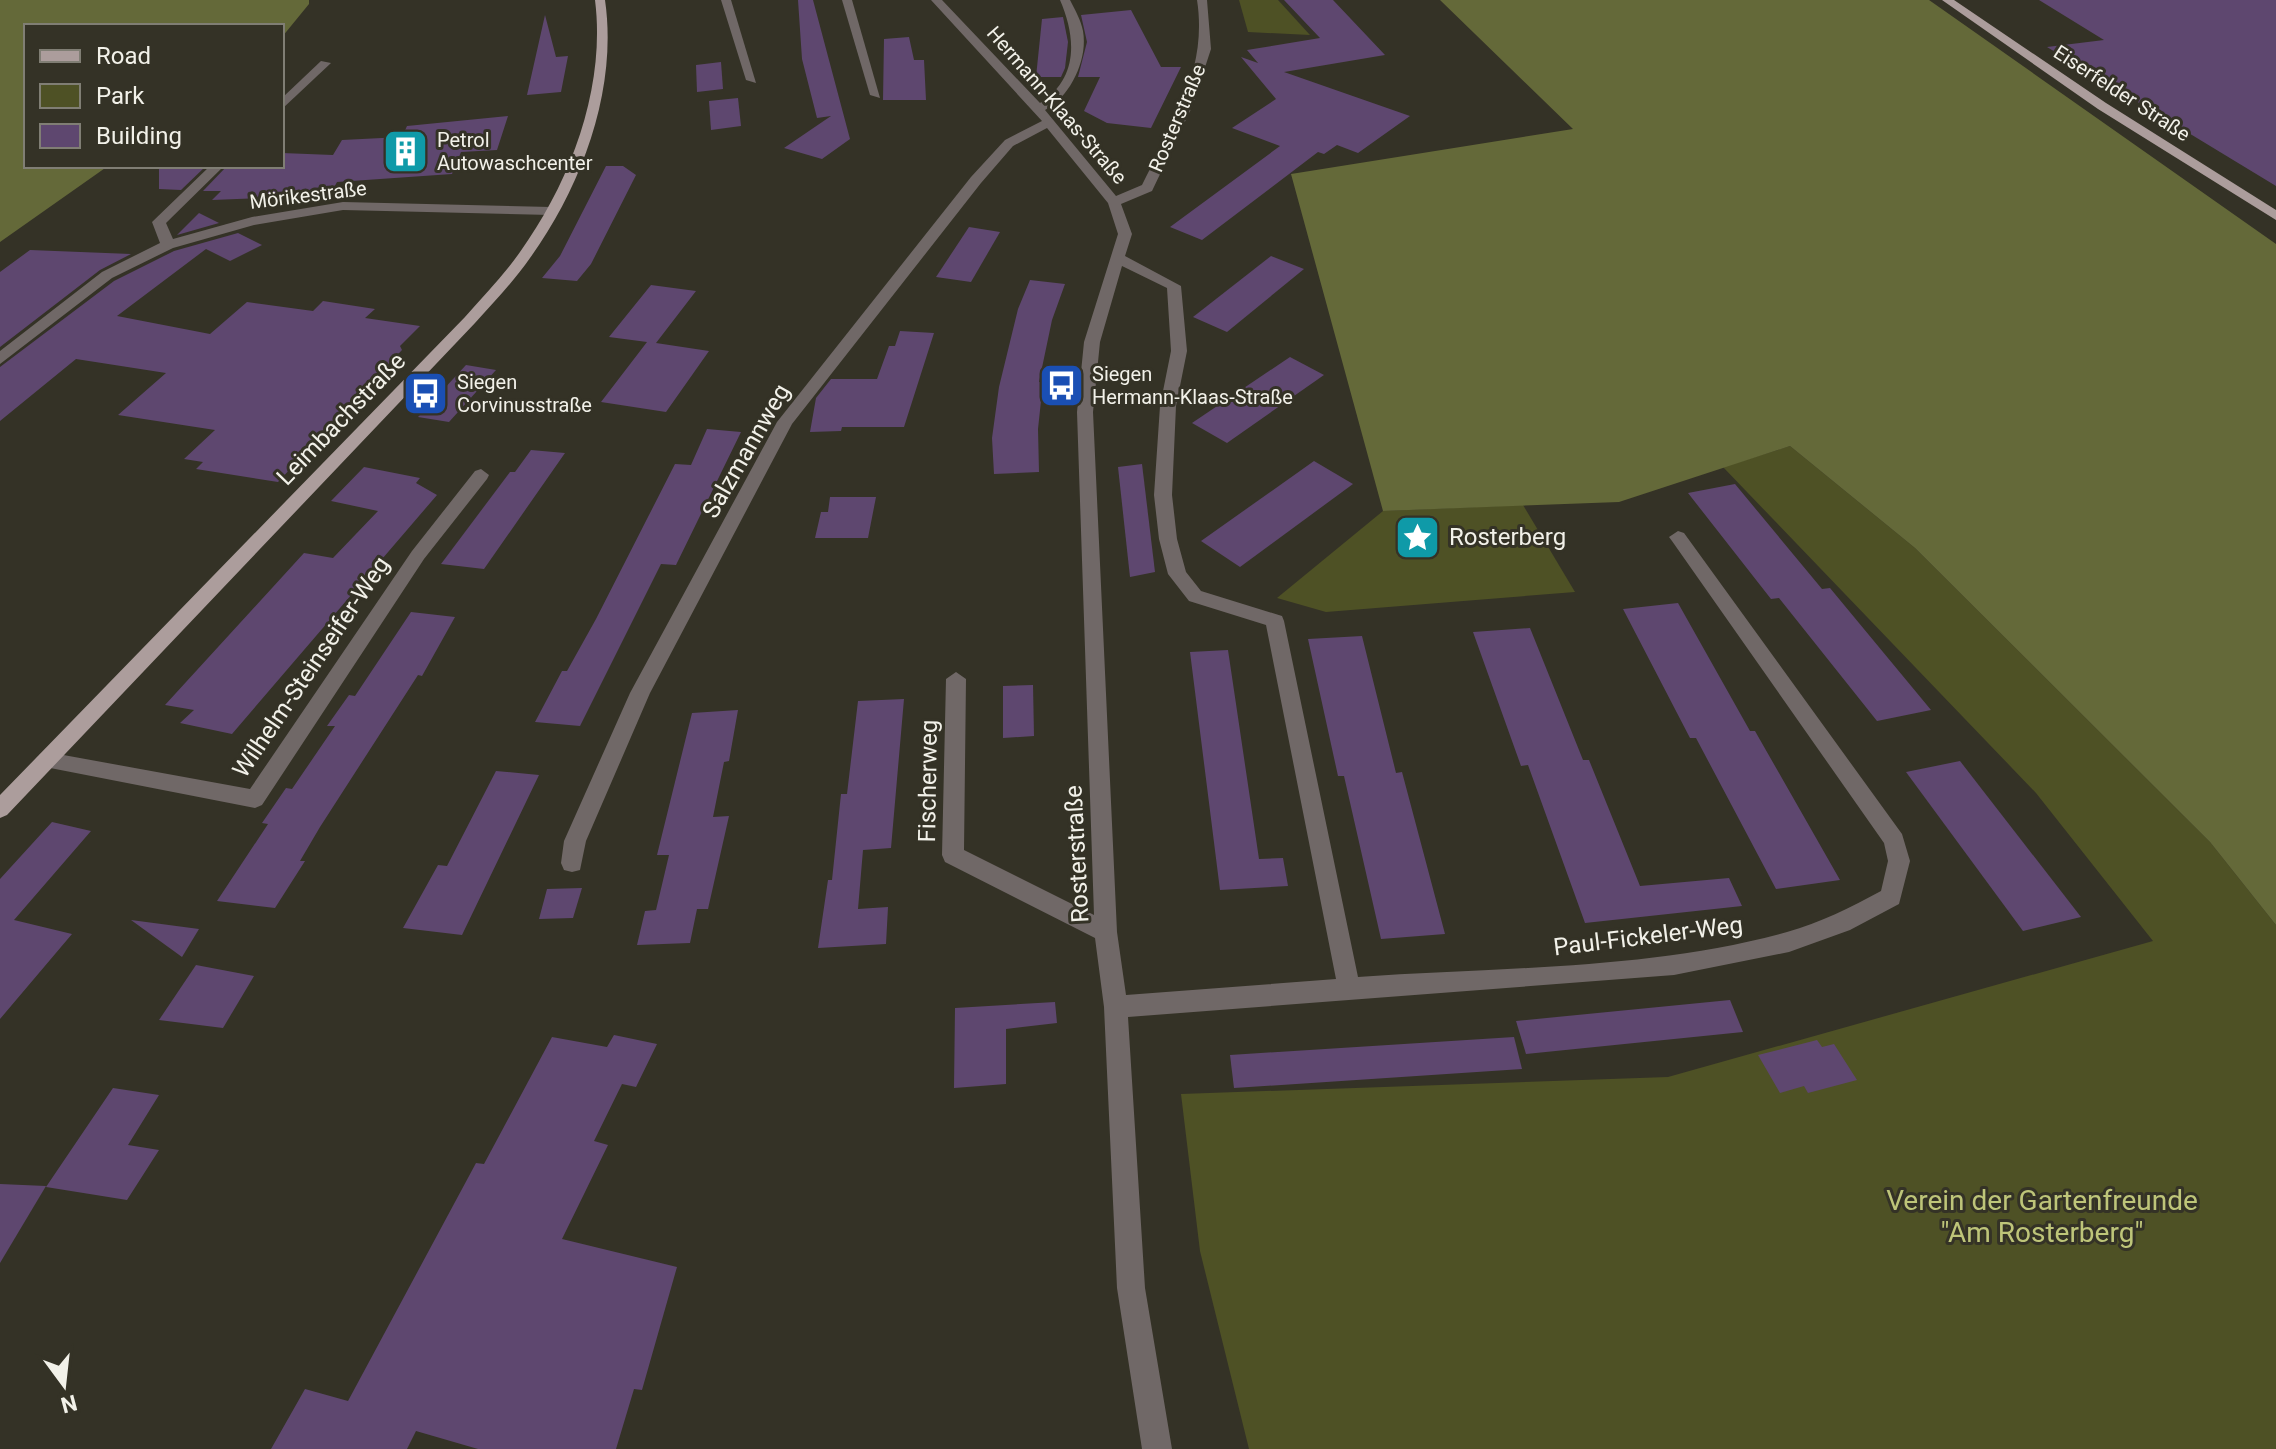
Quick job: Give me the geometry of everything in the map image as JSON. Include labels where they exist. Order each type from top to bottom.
[{"type":"main road","name":"Leimbachstraße","points":[[0,809],[470,320],[527,253],[551,211],[593,108],[603,62],[605,18],[600,0]]},
{"type":"main road","name":"Eiserfelder Straße","points":[[1947,0],[2102,106],[2276,216]]},
{"type":"street","points":[[726,0],[752,80]]},
{"type":"street","points":[[847,0],[876,95]]},
{"type":"street","name":"Hermann-Klaas-Straße","points":[[936,0],[1043,116],[1114,202]]},
{"type":"street","name":"Salzmannweg","points":[[572,863],[575,841],[640,693],[785,422],[976,180],[1009,143],[1043,116],[1058,98],[1071,71],[1078,34],[1065,0]]},
{"type":"street","name":"Rosterstraße","points":[[1157,1449],[1131,1288],[1116,1007],[1106,932],[1085,412],[1092,342],[1120,259],[1125,234],[1114,202],[1147,188],[1174,133],[1204,55],[1206,32],[1202,0]]},
{"type":"street","points":[[284,103],[325,63]]},
{"type":"street","points":[[168,245],[159,222],[216,168]]},
{"type":"street","name":"Mörikestraße","points":[[0,359],[107,275],[168,245],[252,221],[343,206],[551,211]]},
{"type":"street","points":[[1120,259],[1174,286],[1179,351],[1168,406],[1163,495],[1168,539],[1177,574],[1195,596],[1275,621],[1349,988]]},
{"type":"street","name":"Wilhelm-Steinseifer-Weg","points":[[47,760],[255,799],[418,555],[481,475]]},
{"type":"street","name":"Paul-Fickeler-Weg","points":[[1116,1007],[1583,972],[1719,958],[1794,939],[1865,913],[1891,897],[1899,861],[1894,840],[1678,537]]},
{"type":"street","name":"Fischerweg","points":[[956,679],[953,855],[1106,932]]},
{"type":"green space","points":[[0,0],[309,0],[284,35],[284,24],[24,24],[24,168],[105,168],[0,242]]},
{"type":"green space","points":[[1239,0],[1278,0],[1310,35],[1248,32]]},
{"type":"green space","points":[[1440,0],[1929,0],[2276,244],[2276,925],[2210,842],[1915,548],[1790,446],[1619,502],[1383,511],[1291,174],[1573,129]]},
{"type":"green space","name":"Verein der Gartenfreunde \"Am Rosterberg\"","points":[[1790,446],[1915,548],[2210,842],[2276,925],[2276,1449],[1249,1449],[1200,1251],[1181,1094],[1668,1077],[2153,941],[2036,793],[1723,467]]},
{"type":"green space","points":[[1523,505],[1575,592],[1326,612],[1277,598],[1383,511]]},
{"type":"building","points":[[798,0],[813,0],[850,139],[822,159],[784,148],[831,116],[817,118],[802,59]]},
{"type":"building","points":[[1284,0],[1333,0],[1385,55],[1284,72],[1410,116],[1358,153],[1337,145],[1324,154],[1318,152],[1202,240],[1170,227],[1280,146],[1232,128],[1276,99],[1241,57],[1258,63],[1247,50],[1320,38]]},
{"type":"building","points":[[2039,0],[2276,0],[2276,186],[2047,47],[2104,40]]},
{"type":"building","points":[[1131,10],[1161,67],[1181,67],[1151,128],[1107,123],[1084,111],[1100,77],[1078,77],[1087,42],[1081,15]]},
{"type":"building","points":[[545,15],[556,57],[568,56],[561,92],[527,95]]},
{"type":"building","points":[[1063,17],[1068,42],[1061,77],[1036,77],[1042,19]]},
{"type":"building","points":[[909,37],[914,60],[924,60],[926,100],[883,100],[884,39]]},
{"type":"building","points":[[721,62],[723,89],[697,92],[696,65]]},
{"type":"building","points":[[738,98],[741,126],[711,130],[709,101]]},
{"type":"building","points":[[508,116],[497,150],[461,152],[452,174],[337,182],[330,195],[212,200],[221,191],[203,191],[225,168],[284,168],[284,153],[333,155],[342,140],[402,137],[407,126]]},
{"type":"building","points":[[606,166],[623,166],[636,175],[591,264],[577,281],[542,278],[560,256]]},
{"type":"building","points":[[159,168],[204,168],[181,190],[159,189]]},
{"type":"building","points":[[199,213],[219,223],[177,235]]},
{"type":"building","points":[[969,227],[1000,232],[971,282],[936,277]]},
{"type":"building","points":[[238,233],[262,245],[230,261],[206,249],[117,316],[210,334],[247,302],[313,311],[323,301],[375,309],[365,318],[420,326],[400,346],[402,350],[278,482],[196,469],[203,462],[184,459],[215,430],[118,415],[166,373],[76,359],[0,421],[0,367],[114,281],[174,251]]},
{"type":"building","points":[[30,250],[131,254],[100,270],[0,347],[0,272]]},
{"type":"building","points":[[1271,256],[1304,269],[1227,332],[1193,317]]},
{"type":"building","points":[[1030,280],[1065,284],[1052,320],[1039,382],[1043,382],[1038,429],[1039,472],[994,474],[992,438],[999,387],[1018,309]]},
{"type":"building","points":[[651,285],[696,291],[656,343],[709,351],[666,412],[601,402],[647,342],[609,337]]},
{"type":"building","points":[[900,331],[934,333],[904,427],[842,427],[841,431],[810,432],[816,398],[831,379],[877,379],[889,346],[895,346]]},
{"type":"building","points":[[1290,357],[1324,375],[1227,443],[1192,423]]},
{"type":"building","points":[[466,365],[496,370],[449,422],[418,417]]},
{"type":"building","points":[[707,429],[741,432],[676,565],[661,564],[580,726],[535,722],[562,671],[567,671],[596,619],[675,464],[691,465]]},
{"type":"building","points":[[531,450],[565,453],[484,569],[441,564],[510,472],[515,472]]},
{"type":"building","points":[[1314,461],[1353,484],[1240,567],[1201,541]]},
{"type":"building","points":[[1142,464],[1155,572],[1130,577],[1118,467]]},
{"type":"building","points":[[364,467],[420,478],[416,483],[437,495],[232,734],[180,723],[194,710],[165,705],[304,553],[333,558],[378,511],[331,501]]},
{"type":"building","points":[[1735,484],[1822,589],[1830,588],[1931,710],[1877,721],[1779,598],[1771,599],[1688,493]]},
{"type":"building","points":[[830,497],[876,497],[868,538],[815,538],[821,512],[828,512]]},
{"type":"building","points":[[1678,603],[1750,731],[1755,731],[1840,880],[1776,889],[1696,738],[1690,738],[1623,609]]},
{"type":"building","points":[[411,612],[455,617],[422,676],[418,675],[320,827],[300,861],[305,861],[275,908],[217,901],[268,824],[262,823],[286,788],[292,789],[335,726],[327,726],[349,695],[355,696]]},
{"type":"building","points":[[1530,628],[1583,760],[1589,760],[1640,886],[1729,878],[1742,906],[1585,923],[1528,765],[1521,766],[1473,632]]},
{"type":"building","points":[[1362,636],[1396,773],[1402,772],[1445,934],[1381,939],[1344,776],[1338,776],[1308,639]]},
{"type":"building","points":[[1228,650],[1259,859],[1283,858],[1288,886],[1220,890],[1190,652]]},
{"type":"building","points":[[1033,685],[1034,736],[1003,738],[1003,686]]},
{"type":"building","points":[[904,699],[891,848],[863,850],[858,909],[888,907],[886,944],[818,948],[828,880],[832,880],[841,794],[847,794],[858,701]]},
{"type":"building","points":[[738,710],[729,761],[724,762],[713,817],[729,816],[708,909],[697,909],[690,943],[637,945],[645,911],[656,910],[669,855],[657,855],[692,713]]},
{"type":"building","points":[[1960,761],[2081,917],[2023,931],[1906,772]]},
{"type":"building","points":[[496,771],[539,775],[462,935],[403,928],[438,865],[447,866]]},
{"type":"building","points":[[52,822],[91,831],[14,920],[72,934],[0,1019],[0,879]]},
{"type":"building","points":[[582,888],[573,918],[539,919],[547,889]]},
{"type":"building","points":[[131,920],[199,929],[182,957]]},
{"type":"building","points":[[196,965],[254,976],[223,1028],[159,1020]]},
{"type":"building","points":[[1730,1000],[1743,1032],[1526,1054],[1516,1021]]},
{"type":"building","points":[[1055,1002],[1057,1023],[1006,1029],[1006,1084],[954,1088],[955,1008]]},
{"type":"building","points":[[614,1035],[657,1044],[636,1087],[622,1084],[594,1141],[608,1145],[562,1239],[677,1267],[642,1390],[634,1389],[616,1449],[478,1449],[416,1431],[407,1449],[271,1449],[305,1389],[348,1401],[476,1163],[484,1164],[552,1037],[607,1047]]},
{"type":"building","points":[[1514,1037],[1522,1069],[1234,1088],[1230,1055]]},
{"type":"building","points":[[1817,1040],[1822,1047],[1834,1044],[1857,1080],[1808,1093],[1804,1086],[1780,1093],[1758,1055]]},
{"type":"building","points":[[113,1088],[159,1095],[128,1145],[159,1150],[127,1200],[46,1187]]},
{"type":"building","points":[[0,1184],[46,1186],[0,1263]]},
{"type":"place","name":"Petrol Autowaschcenter","points":[[406,152]]},
{"type":"place","name":"Siegen Hermann-Klaas-Straße","points":[[1061,385]]},
{"type":"place","name":"Siegen Corvinusstraße","points":[[426,394]]},
{"type":"place","name":"Rosterberg","points":[[1418,537]]}]
